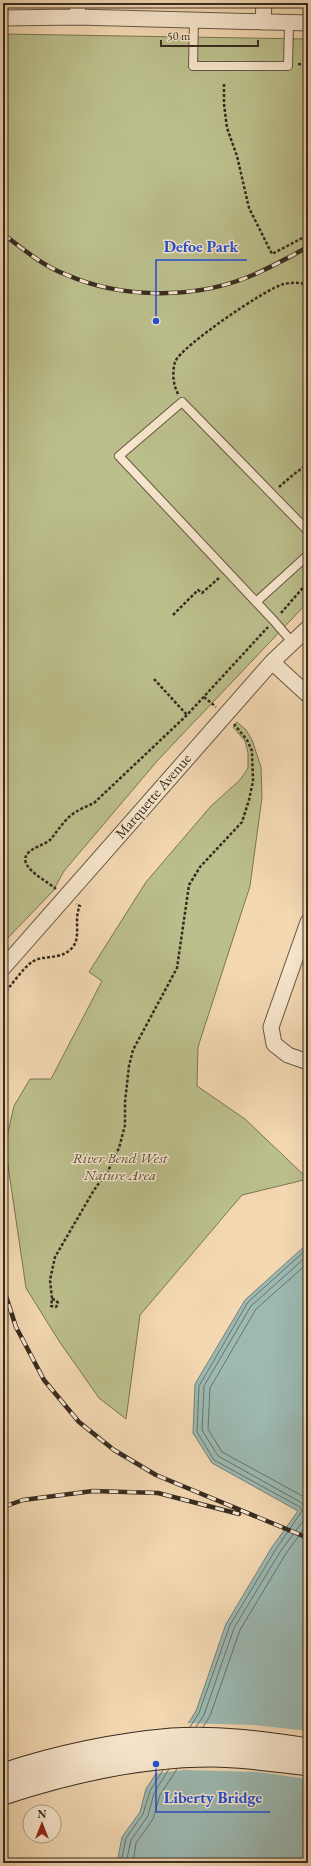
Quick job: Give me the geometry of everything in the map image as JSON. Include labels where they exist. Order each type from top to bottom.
[{"type":"main road","points":[[3,1774],[80,1752],[173,1739],[222,1739],[308,1749]]},
{"type":"main road","points":[[3,1794],[65,1775],[130,1763],[175,1758],[212,1756],[308,1765]]},
{"type":"street","points":[[263,22],[264,3]]},
{"type":"street","points":[[3,18],[78,10],[194,20],[308,23]]},
{"type":"street","name":"Marquette Avenue","points":[[3,968],[272,662],[308,628]]},
{"type":"street","points":[[272,662],[308,695]]},
{"type":"street","points":[[308,922],[271,1027],[274,1044],[288,1055],[308,1062]]},
{"type":"lane","points":[[194,20],[193,66],[288,66],[289,23]]},
{"type":"lane","points":[[292,642],[119,456],[182,402],[308,531]]},
{"type":"lane","points":[[256,602],[308,555]]},
{"type":"path","points":[[224,84],[224,104],[227,128],[237,156],[249,208],[272,254],[308,235]]},
{"type":"path","points":[[182,402],[173,378],[176,360],[196,340],[215,324],[282,284],[308,284]]},
{"type":"path","points":[[271,494],[308,464]]},
{"type":"path","points":[[173,615],[198,590],[202,593],[226,571]]},
{"type":"path","points":[[3,995],[32,962],[55,958],[64,954],[72,948],[77,939],[76,913],[80,906],[30,869],[26,862],[26,856],[30,850],[49,840],[69,817],[80,809],[94,804],[187,715],[308,582]]},
{"type":"path","points":[[154,679],[187,715]]},
{"type":"path","points":[[52,1299],[50,1280],[55,1257],[94,1190],[108,1171],[119,1148],[125,1125],[125,1102],[129,1066],[134,1050],[177,968],[189,885],[200,867],[242,822],[249,800],[253,780],[252,751],[247,740],[204,697]]},
{"type":"green space","points":[[3,34],[308,39],[308,602],[158,760],[64,871],[53,891],[3,943]]},
{"type":"green space","name":"River Bend West Nature Area","points":[[237,722],[246,730],[252,740],[261,767],[262,797],[250,886],[198,1047],[197,1086],[245,1119],[308,1179],[242,1195],[140,1315],[126,1419],[99,1398],[59,1341],[26,1288],[5,1145],[14,1106],[30,1079],[51,1079],[102,981],[89,972],[146,882],[211,806],[240,780],[248,768],[248,753],[245,741],[233,727]]},
{"type":"water","points":[[308,1243],[308,1863],[117,1863],[122,1837],[140,1812],[146,1789],[196,1711],[226,1624],[272,1547],[298,1511],[212,1463],[193,1433],[195,1384],[245,1300]]},
{"type":"pier","points":[[185,1723],[254,1725],[308,1731],[308,1779],[258,1772],[184,1770],[153,1774]]},
{"type":"railway","points":[[3,234],[41,262],[67,275],[88,283],[109,288],[132,292],[155,293],[178,293],[222,286],[259,272],[308,247]]},
{"type":"railway","points":[[3,1287],[16,1327],[44,1380],[79,1422],[114,1450],[156,1475],[308,1538]]},
{"type":"railway","points":[[3,1507],[23,1500],[93,1491],[158,1493],[239,1514]]},
{"type":"place","name":"Defoe Park","points":[[156,321]]},
{"type":"place","name":"Liberty Bridge","points":[[156,1764]]}]
